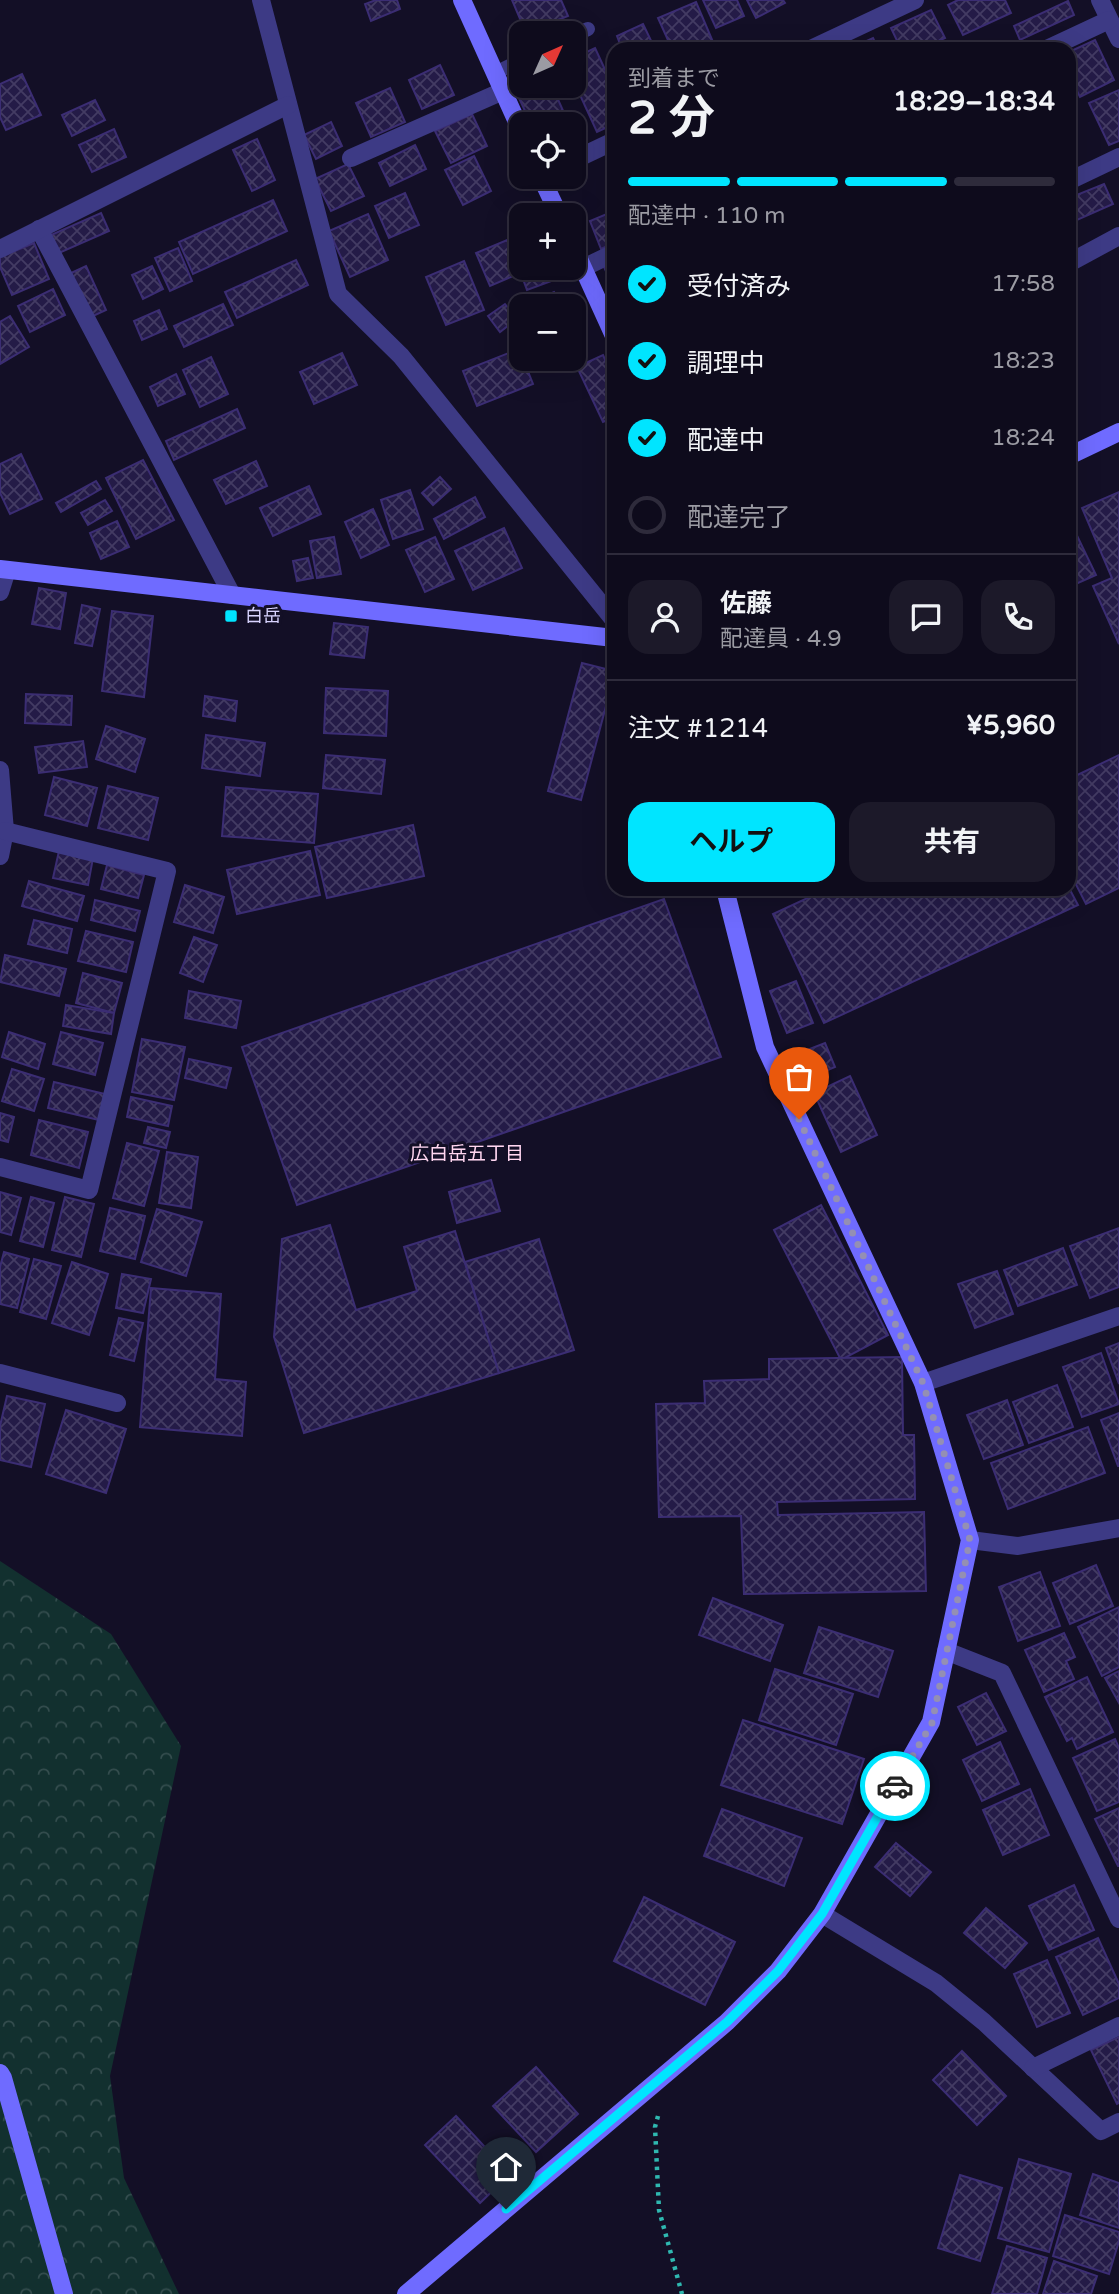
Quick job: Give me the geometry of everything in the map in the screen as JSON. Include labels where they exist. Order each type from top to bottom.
[{"type":"street","points":[[261,0],[338,294],[401,356],[607,611]]},
{"type":"street","points":[[462,0],[512,112]]},
{"type":"street","points":[[826,42],[915,0]]},
{"type":"street","points":[[1100,0],[1119,39]]},
{"type":"street","points":[[1062,42],[1109,20]]},
{"type":"street","points":[[351,158],[503,91]]},
{"type":"street","points":[[0,249],[288,104]]},
{"type":"street","points":[[586,154],[607,144]]},
{"type":"street","points":[[1076,178],[1119,157]]},
{"type":"street","points":[[39,229],[232,595]]},
{"type":"street","points":[[1076,259],[1119,236]]},
{"type":"street","points":[[586,267],[607,256]]},
{"type":"street","points":[[586,274],[607,320]]},
{"type":"street","points":[[1076,453],[1119,432]]},
{"type":"street","points":[[0,592],[4,570],[607,637]]},
{"type":"street","points":[[0,771],[5,831],[0,856]]},
{"type":"street","points":[[0,1167],[89,1190],[167,871],[5,831]]},
{"type":"street","points":[[406,2294],[727,2022],[778,1971],[822,1914],[932,1723],[970,1540],[923,1383],[765,1047],[727,896]]},
{"type":"street","points":[[923,1383],[1119,1317]]},
{"type":"street","points":[[0,1373],[117,1403]]},
{"type":"street","points":[[970,1540],[1018,1546],[1119,1528]]},
{"type":"street","points":[[946,1651],[1002,1673],[1119,1919]]},
{"type":"street","points":[[822,1914],[936,1983],[984,2022],[1101,2131],[1119,2122]]},
{"type":"street","points":[[1033,2068],[1119,2026]]},
{"type":"street","points":[[0,2073],[64,2294]]},
{"type":"lane","points":[[495,73],[509,66]]},
{"type":"path","points":[[656,2150],[659,2210],[682,2294]]},
{"type":"green space","points":[[0,1561],[111,1634],[181,1746],[110,2076],[124,2178],[179,2294],[0,2294]]},
{"type":"building","points":[[376,0],[397,0],[400,9],[371,21],[365,4]]},
{"type":"building","points":[[512,0],[561,0],[568,16],[556,21],[521,21]]},
{"type":"building","points":[[703,0],[737,0],[744,16],[716,28]]},
{"type":"building","points":[[747,0],[783,0],[785,3],[756,18]]},
{"type":"building","points":[[958,0],[1005,0],[1011,13],[963,35],[948,5]]},
{"type":"building","points":[[1068,1],[1074,15],[1020,40],[1014,26]]},
{"type":"building","points":[[696,2],[713,42],[669,42],[658,18]]},
{"type":"building","points":[[931,10],[945,38],[936,42],[898,42],[891,28]]},
{"type":"building","points":[[643,24],[652,42],[619,42],[617,36]]},
{"type":"building","points":[[1095,40],[1114,80],[1080,97],[1076,89],[1076,49]]},
{"type":"building","points":[[595,48],[607,74],[607,127],[597,132],[581,98],[586,98],[586,52]]},
{"type":"building","points":[[440,65],[454,95],[422,109],[409,80]]},
{"type":"building","points":[[22,74],[41,115],[6,130],[0,117],[0,84]]},
{"type":"building","points":[[390,88],[405,122],[371,137],[356,103]]},
{"type":"building","points":[[1119,90],[1119,141],[1109,145],[1089,103]]},
{"type":"building","points":[[519,98],[557,98],[564,112],[525,112]]},
{"type":"building","points":[[95,100],[105,120],[72,136],[62,115]]},
{"type":"building","points":[[472,114],[487,146],[451,163],[435,131]]},
{"type":"building","points":[[331,122],[342,146],[316,159],[304,135]]},
{"type":"building","points":[[114,129],[126,157],[92,172],[79,145]]},
{"type":"building","points":[[257,139],[275,180],[252,191],[233,150]]},
{"type":"building","points":[[415,145],[426,169],[390,186],[379,163]]},
{"type":"building","points":[[474,156],[491,191],[463,205],[445,170]]},
{"type":"building","points":[[348,164],[364,196],[331,211],[315,179]]},
{"type":"building","points":[[1104,184],[1113,204],[1077,220],[1076,195]]},
{"type":"building","points":[[405,193],[419,225],[389,238],[375,206]]},
{"type":"building","points":[[273,200],[287,231],[193,274],[179,242]]},
{"type":"building","points":[[101,213],[109,231],[59,253],[51,235]]},
{"type":"building","points":[[368,214],[388,260],[350,277],[329,231]]},
{"type":"building","points":[[607,214],[607,246],[601,249],[590,221]]},
{"type":"building","points":[[509,239],[509,278],[490,286],[476,253]]},
{"type":"building","points":[[34,243],[49,279],[12,295],[0,267],[0,257]]},
{"type":"building","points":[[178,248],[192,281],[170,291],[155,258]]},
{"type":"building","points":[[296,260],[308,285],[237,318],[225,292]]},
{"type":"building","points":[[464,261],[484,310],[446,325],[426,277]]},
{"type":"building","points":[[86,266],[106,310],[91,317],[71,273]]},
{"type":"building","points":[[152,266],[163,289],[143,299],[132,275]]},
{"type":"building","points":[[523,280],[554,280],[527,290]]},
{"type":"building","points":[[53,289],[65,315],[30,332],[18,306]]},
{"type":"building","points":[[223,304],[233,325],[184,347],[174,326]]},
{"type":"building","points":[[505,304],[509,309],[509,325],[500,332],[488,316]]},
{"type":"building","points":[[159,310],[167,329],[142,340],[134,321]]},
{"type":"building","points":[[10,316],[29,347],[0,364],[0,322]]},
{"type":"building","points":[[342,353],[357,385],[314,404],[300,372]]},
{"type":"building","points":[[509,353],[509,371],[528,371],[533,384],[477,406],[463,371]]},
{"type":"building","points":[[603,355],[607,364],[607,420],[603,422],[579,371],[586,371],[586,363]]},
{"type":"building","points":[[211,357],[228,394],[200,407],[183,370]]},
{"type":"building","points":[[176,374],[185,394],[158,406],[150,387]]},
{"type":"building","points":[[237,409],[245,428],[174,460],[166,441]]},
{"type":"building","points":[[21,454],[42,499],[10,514],[0,493],[0,464]]},
{"type":"building","points":[[143,460],[174,520],[136,539],[106,478]]},
{"type":"building","points":[[256,461],[267,486],[226,504],[214,480]]},
{"type":"building","points":[[440,477],[451,489],[433,505],[422,493]]},
{"type":"building","points":[[96,481],[101,489],[61,512],[56,503]]},
{"type":"building","points":[[309,486],[321,514],[273,536],[260,508]]},
{"type":"building","points":[[410,490],[423,529],[393,539],[381,500]]},
{"type":"building","points":[[1119,492],[1119,644],[1093,586],[1112,578],[1082,508]]},
{"type":"building","points":[[475,497],[485,517],[444,539],[434,519]]},
{"type":"building","points":[[105,500],[112,511],[88,525],[81,513]]},
{"type":"building","points":[[373,509],[389,545],[361,558],[345,522]]},
{"type":"building","points":[[117,521],[129,547],[101,559],[90,533]]},
{"type":"building","points":[[504,528],[522,568],[473,590],[455,551]]},
{"type":"building","points":[[1076,534],[1096,575],[1076,584]]},
{"type":"building","points":[[334,537],[341,574],[317,578],[310,541]]},
{"type":"building","points":[[435,537],[454,579],[425,592],[406,550]]},
{"type":"building","points":[[308,558],[313,578],[297,581],[293,561]]},
{"type":"building","points":[[39,588],[66,593],[60,629],[32,624]]},
{"type":"building","points":[[82,605],[100,609],[92,646],[75,643]]},
{"type":"building","points":[[112,611],[153,616],[144,697],[102,691]]},
{"type":"building","points":[[334,623],[368,627],[364,658],[330,654]]},
{"type":"building","points":[[582,663],[607,669],[607,702],[581,800],[548,791]]},
{"type":"building","points":[[326,688],[388,691],[386,736],[324,733]]},
{"type":"building","points":[[26,694],[72,696],[71,725],[25,723]]},
{"type":"building","points":[[205,696],[237,701],[235,721],[203,716]]},
{"type":"building","points":[[106,726],[145,739],[135,772],[96,759]]},
{"type":"building","points":[[206,735],[265,743],[260,776],[202,768]]},
{"type":"building","points":[[83,741],[87,767],[39,773],[35,747]]},
{"type":"building","points":[[326,755],[385,760],[381,794],[323,788]]},
{"type":"building","points":[[1119,755],[1119,888],[1086,904],[1076,885],[1076,776]]},
{"type":"building","points":[[54,777],[97,788],[87,826],[45,815]]},
{"type":"building","points":[[108,786],[158,798],[148,840],[98,828]]},
{"type":"building","points":[[226,787],[318,794],[314,843],[222,836]]},
{"type":"building","points":[[413,825],[424,876],[327,898],[315,847]]},
{"type":"building","points":[[59,851],[93,858],[88,885],[53,878]]},
{"type":"building","points":[[310,851],[320,895],[237,914],[227,870]]},
{"type":"building","points":[[107,865],[144,875],[138,898],[101,889]]},
{"type":"building","points":[[29,881],[84,896],[77,921],[22,906]]},
{"type":"building","points":[[185,885],[224,897],[213,933],[174,922]]},
{"type":"building","points":[[812,896],[1073,896],[1078,905],[824,1023],[773,914]]},
{"type":"building","points":[[664,899],[721,1057],[297,1205],[242,1047]]},
{"type":"building","points":[[95,900],[140,911],[135,931],[91,920]]},
{"type":"building","points":[[34,920],[72,929],[67,953],[28,944]]},
{"type":"building","points":[[86,931],[133,942],[126,972],[78,961]]},
{"type":"building","points":[[194,937],[217,945],[203,982],[180,973]]},
{"type":"building","points":[[5,955],[66,969],[59,996],[0,982]]},
{"type":"building","points":[[83,973],[122,983],[114,1013],[76,1003]]},
{"type":"building","points":[[796,981],[813,1023],[787,1033],[770,991]]},
{"type":"building","points":[[189,991],[241,1001],[236,1028],[185,1018]]},
{"type":"building","points":[[66,1005],[114,1013],[111,1034],[63,1026]]},
{"type":"building","points":[[9,1032],[45,1044],[38,1069],[2,1057]]},
{"type":"building","points":[[61,1032],[103,1043],[95,1075],[53,1064]]},
{"type":"building","points":[[142,1039],[185,1047],[174,1100],[132,1092]]},
{"type":"building","points":[[825,1043],[835,1067],[809,1078],[799,1053]]},
{"type":"building","points":[[189,1059],[231,1068],[226,1088],[185,1078]]},
{"type":"building","points":[[12,1069],[44,1079],[34,1111],[2,1101]]},
{"type":"building","points":[[850,1076],[877,1135],[841,1152],[814,1093]]},
{"type":"building","points":[[54,1082],[105,1094],[99,1120],[48,1108]]},
{"type":"building","points":[[131,1097],[172,1106],[168,1126],[127,1117]]},
{"type":"building","points":[[0,1113],[14,1117],[8,1142],[0,1140]]},
{"type":"building","points":[[39,1120],[88,1132],[79,1168],[31,1155]]},
{"type":"building","points":[[148,1127],[170,1132],[166,1148],[144,1143]]},
{"type":"building","points":[[127,1143],[159,1151],[144,1206],[113,1198]]},
{"type":"building","points":[[167,1152],[198,1157],[191,1208],[159,1203]]},
{"type":"building","points":[[491,1180],[500,1211],[457,1223],[449,1192]]},
{"type":"building","points":[[0,1192],[21,1198],[11,1235],[0,1232]]},
{"type":"building","points":[[31,1197],[54,1203],[43,1247],[20,1241]]},
{"type":"building","points":[[65,1197],[94,1204],[81,1257],[52,1250]]},
{"type":"building","points":[[821,1205],[888,1335],[841,1360],[774,1230]]},
{"type":"building","points":[[110,1208],[145,1216],[135,1259],[100,1251]]},
{"type":"building","points":[[157,1209],[202,1222],[186,1276],[141,1262]]},
{"type":"building","points":[[330,1225],[356,1310],[417,1291],[404,1247],[455,1231],[499,1373],[304,1433],[274,1337],[282,1239]]},
{"type":"building","points":[[1119,1228],[1119,1287],[1090,1298],[1070,1246]]},
{"type":"building","points":[[539,1239],[574,1350],[499,1373],[465,1262]]},
{"type":"building","points":[[1063,1248],[1077,1285],[1018,1306],[1004,1270]]},
{"type":"building","points":[[4,1252],[29,1259],[17,1308],[0,1304],[0,1267]]},
{"type":"building","points":[[34,1259],[61,1266],[46,1319],[20,1312]]},
{"type":"building","points":[[72,1262],[108,1274],[89,1335],[52,1323]]},
{"type":"building","points":[[997,1271],[1013,1314],[975,1328],[958,1284]]},
{"type":"building","points":[[122,1274],[151,1279],[143,1313],[116,1308]]},
{"type":"building","points":[[151,1288],[221,1294],[215,1379],[246,1382],[242,1436],[140,1427]]},
{"type":"building","points":[[119,1318],[143,1323],[134,1361],[110,1355]]},
{"type":"building","points":[[1119,1343],[1119,1384],[1106,1348]]},
{"type":"building","points":[[1101,1353],[1119,1404],[1082,1417],[1063,1367]]},
{"type":"building","points":[[902,1357],[903,1435],[914,1435],[915,1499],[777,1502],[778,1515],[924,1512],[926,1591],[744,1594],[741,1516],[659,1517],[656,1404],[705,1403],[704,1381],[769,1379],[769,1359]]},
{"type":"building","points":[[1057,1385],[1073,1427],[1029,1443],[1013,1402]]},
{"type":"building","points":[[7,1396],[45,1404],[31,1467],[0,1460],[0,1426]]},
{"type":"building","points":[[1007,1400],[1023,1445],[984,1459],[967,1415]]},
{"type":"building","points":[[66,1410],[126,1429],[106,1493],[46,1474]]},
{"type":"building","points":[[1119,1413],[1119,1466],[1118,1466],[1101,1420]]},
{"type":"building","points":[[1088,1427],[1105,1473],[1008,1509],[991,1463]]},
{"type":"building","points":[[1096,1565],[1113,1606],[1070,1624],[1053,1583]]},
{"type":"building","points":[[1040,1572],[1060,1626],[1018,1641],[999,1587]]},
{"type":"building","points":[[713,1598],[783,1625],[770,1661],[699,1635]]},
{"type":"building","points":[[1119,1607],[1119,1667],[1102,1676],[1078,1627]]},
{"type":"building","points":[[819,1627],[893,1651],[878,1697],[804,1673]]},
{"type":"building","points":[[1064,1633],[1075,1657],[1066,1661],[1074,1679],[1044,1692],[1025,1650]]},
{"type":"building","points":[[775,1669],[853,1694],[836,1745],[759,1720]]},
{"type":"building","points":[[1119,1671],[1119,1703],[1105,1678]]},
{"type":"building","points":[[1087,1677],[1113,1732],[1077,1749],[1072,1738],[1067,1741],[1045,1697]]},
{"type":"building","points":[[986,1693],[1006,1731],[977,1745],[958,1707]]},
{"type":"building","points":[[743,1720],[864,1759],[842,1824],[721,1785]]},
{"type":"building","points":[[1115,1739],[1119,1748],[1119,1802],[1097,1811],[1073,1758]]},
{"type":"building","points":[[1000,1742],[1019,1784],[982,1801],[963,1760]]},
{"type":"building","points":[[1030,1789],[1049,1835],[1003,1855],[983,1810]]},
{"type":"building","points":[[1119,1808],[1119,1866],[1118,1866],[1095,1819]]},
{"type":"building","points":[[722,1809],[802,1838],[784,1886],[704,1856]]},
{"type":"building","points":[[896,1843],[931,1872],[910,1896],[875,1867]]},
{"type":"building","points":[[1074,1885],[1094,1930],[1049,1950],[1029,1906]]},
{"type":"building","points":[[644,1897],[735,1942],[705,2005],[614,1961]]},
{"type":"building","points":[[986,1908],[1027,1943],[1005,1968],[964,1933]]},
{"type":"building","points":[[1098,1938],[1119,1984],[1119,1998],[1083,2015],[1056,1957]]},
{"type":"building","points":[[1047,1960],[1070,2013],[1037,2027],[1014,1974]]},
{"type":"building","points":[[1119,2037],[1119,2103],[1117,2104],[1091,2050]]},
{"type":"building","points":[[962,2051],[1006,2096],[977,2125],[933,2080]]},
{"type":"building","points":[[536,2067],[578,2114],[536,2152],[493,2106]]},
{"type":"building","points":[[456,2116],[510,2174],[480,2203],[425,2145]]},
{"type":"building","points":[[1019,2159],[1071,2174],[1049,2252],[998,2238]]},
{"type":"building","points":[[1093,2174],[1119,2183],[1119,2228],[1080,2215]]},
{"type":"building","points":[[960,2175],[1002,2188],[980,2261],[938,2248]]},
{"type":"building","points":[[1065,2215],[1119,2232],[1109,2274],[1053,2256]]},
{"type":"building","points":[[1007,2246],[1047,2258],[1037,2294],[992,2294]]},
{"type":"building","points":[[1054,2261],[1097,2276],[1091,2294],[1043,2294]]},
{"type":"way so far","points":[[799,1119],[923,1383],[970,1540],[932,1723],[895,1786]]},
{"type":"place","name":"白岳","points":[[231,616]]},
{"type":"district","name":"広白岳五丁目","points":[[467,1153]]},
{"type":"route","points":[[506,2209],[727,2022],[778,1971],[822,1914],[895,1786]]}]
